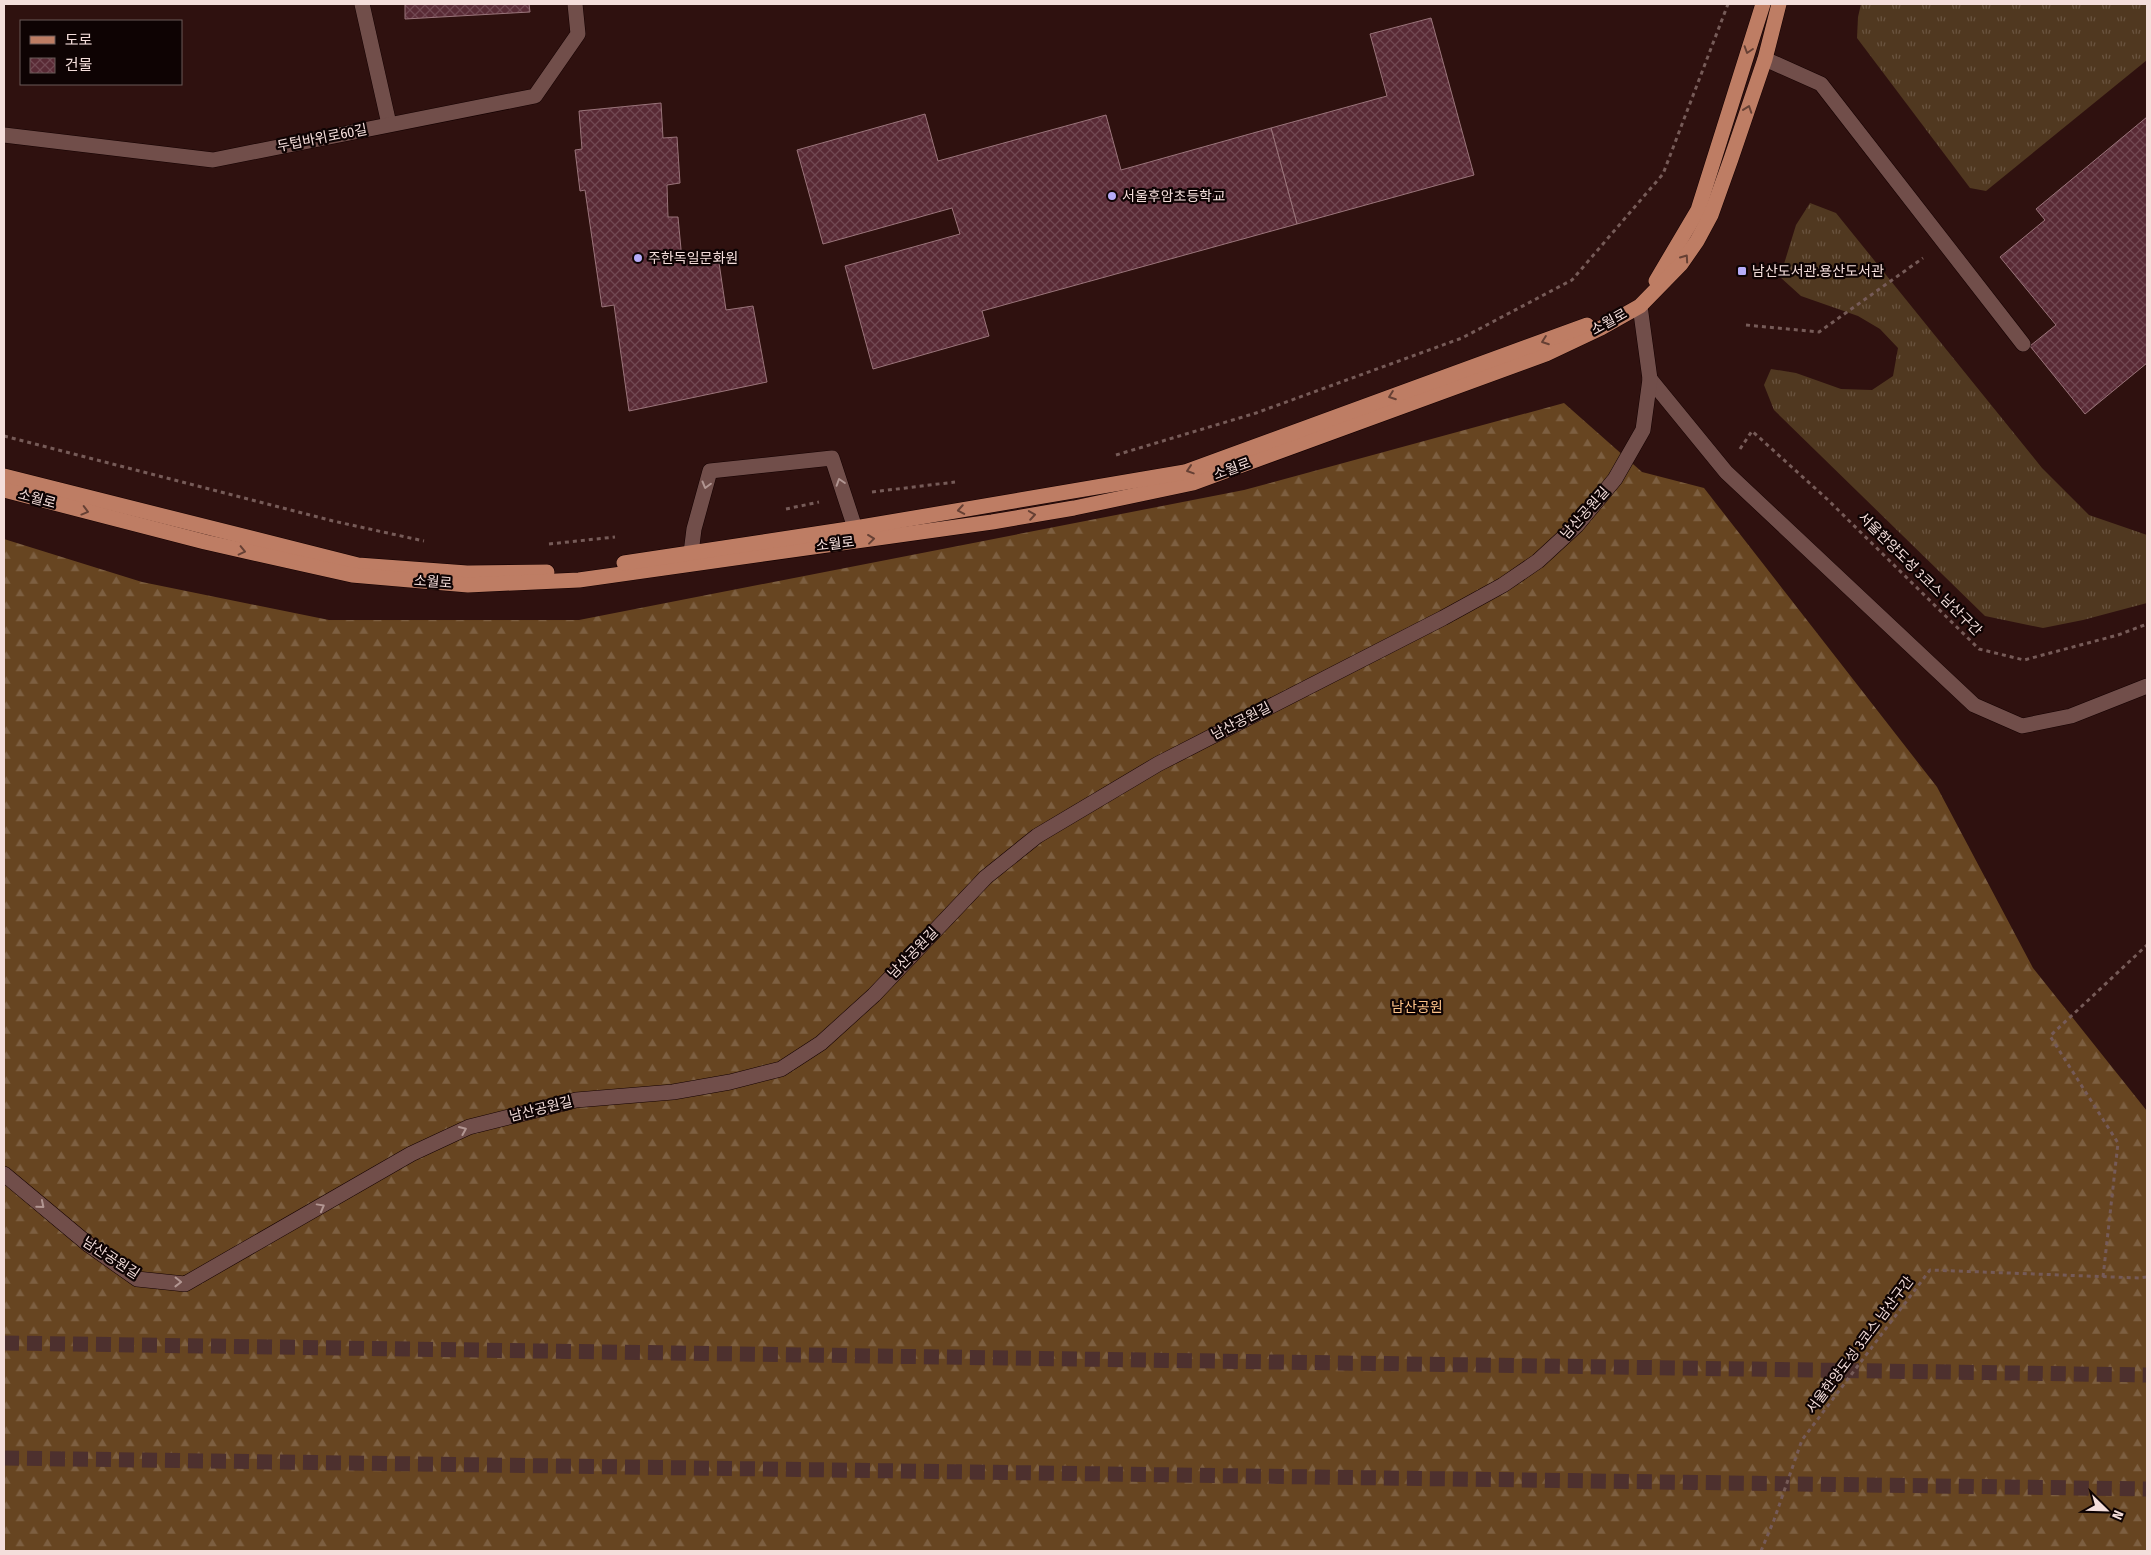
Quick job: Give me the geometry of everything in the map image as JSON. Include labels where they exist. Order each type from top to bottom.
[{"type":"main road","name":"소월로","points":[[4,476],[358,565],[467,574],[576,571],[855,528],[1185,472],[1640,306],[1698,210],[1763,4]]},
{"type":"main road","name":"소월로","points":[[4,490],[205,542],[352,575],[468,585],[579,580],[992,522],[1074,508],[1193,483],[1546,354],[1601,328],[1640,306],[1681,264],[1697,241],[1711,215],[1766,58],[1779,4]]},
{"type":"street","points":[[362,4],[390,124]]},
{"type":"street","name":"두텁바위로60길","points":[[4,135],[212,160],[535,96],[578,34],[575,4]]},
{"type":"street","points":[[1766,58],[1821,84],[2023,344]]},
{"type":"street","name":"남산공원길","points":[[4,1174],[89,1245],[137,1279],[185,1284],[238,1252],[336,1199],[411,1154],[469,1127],[576,1100],[673,1092],[730,1082],[782,1069],[821,1042],[874,994],[986,877],[1037,836],[1158,764],[1442,618],[1503,585],[1538,561],[1577,525],[1615,479],[1642,430],[1650,379],[1640,306]]},
{"type":"street","points":[[1650,379],[1726,472],[1974,705],[2022,726],[2071,716],[2147,686]]},
{"type":"street","points":[[691,553],[694,529],[710,472],[832,458],[855,528]]},
{"type":"path","points":[[1115,455],[1256,413],[1462,338],[1572,280],[1663,174],[1728,4]]},
{"type":"path","points":[[1746,325],[1819,332],[1944,243]]},
{"type":"path","name":"서울한양도성 3코스 남산구간","points":[[1726,472],[1752,431],[1827,499],[1979,649],[2024,660],[2147,624]]},
{"type":"path","points":[[4,436],[333,522],[426,541]]},
{"type":"path","points":[[784,510],[844,496],[961,481]]},
{"type":"path","points":[[540,544],[617,537]]},
{"type":"path","points":[[2102,1277],[2118,1143],[2050,1036],[2147,945]]},
{"type":"path","name":"서울한양도성 3코스 남산구간","points":[[1761,1551],[1802,1440],[1930,1270],[2102,1277],[2139,1278],[2147,1276]]},
{"type":"green space","points":[[1861,4],[2147,4],[2147,60],[1986,191],[1970,188],[1857,38]]},
{"type":"green space","points":[[1810,203],[1836,213],[2042,468],[2089,515],[2147,535],[2147,603],[2083,620],[2043,628],[1985,616],[1774,410],[1764,385],[1771,369],[1796,373],[1841,389],[1872,390],[1893,376],[1898,348],[1880,329],[1858,316],[1801,296],[1780,277],[1796,225]]},
{"type":"green space","name":"남산공원","points":[[1564,403],[1642,472],[1704,488],[1937,787],[2033,968],[2147,1111],[2147,1551],[4,1551],[4,539],[142,582],[329,620],[579,620],[1244,490]]},
{"type":"building","points":[[405,4],[529,4],[530,12],[405,19]]},
{"type":"building","points":[[1431,18],[1474,175],[1297,224],[1271,128],[1387,96],[1370,34]]},
{"type":"building","name":"주한독일문화원","points":[[661,103],[663,138],[677,137],[680,183],[667,185],[668,217],[678,217],[682,260],[718,256],[726,310],[753,306],[767,382],[629,411],[614,305],[602,307],[585,190],[580,191],[575,150],[582,149],[579,111]]},
{"type":"building","points":[[925,114],[938,161],[1106,115],[1121,170],[1271,128],[1297,224],[982,311],[989,336],[873,369],[845,266],[960,234],[952,208],[823,244],[797,150]]},
{"type":"building","points":[[2147,117],[2147,363],[2085,414],[2030,346],[2056,325],[2000,257],[2045,220],[2036,209]]},
{"type":"tunnel","points":[[4,1343],[2147,1375]]},
{"type":"tunnel","points":[[4,1458],[2147,1489]]},
{"type":"place","name":"서울후암초등학교","points":[[1112,196]]},
{"type":"place","name":"주한독일문화원","points":[[638,258]]},
{"type":"place","name":"남산도서관.용산도서관","points":[[1742,271]]}]
